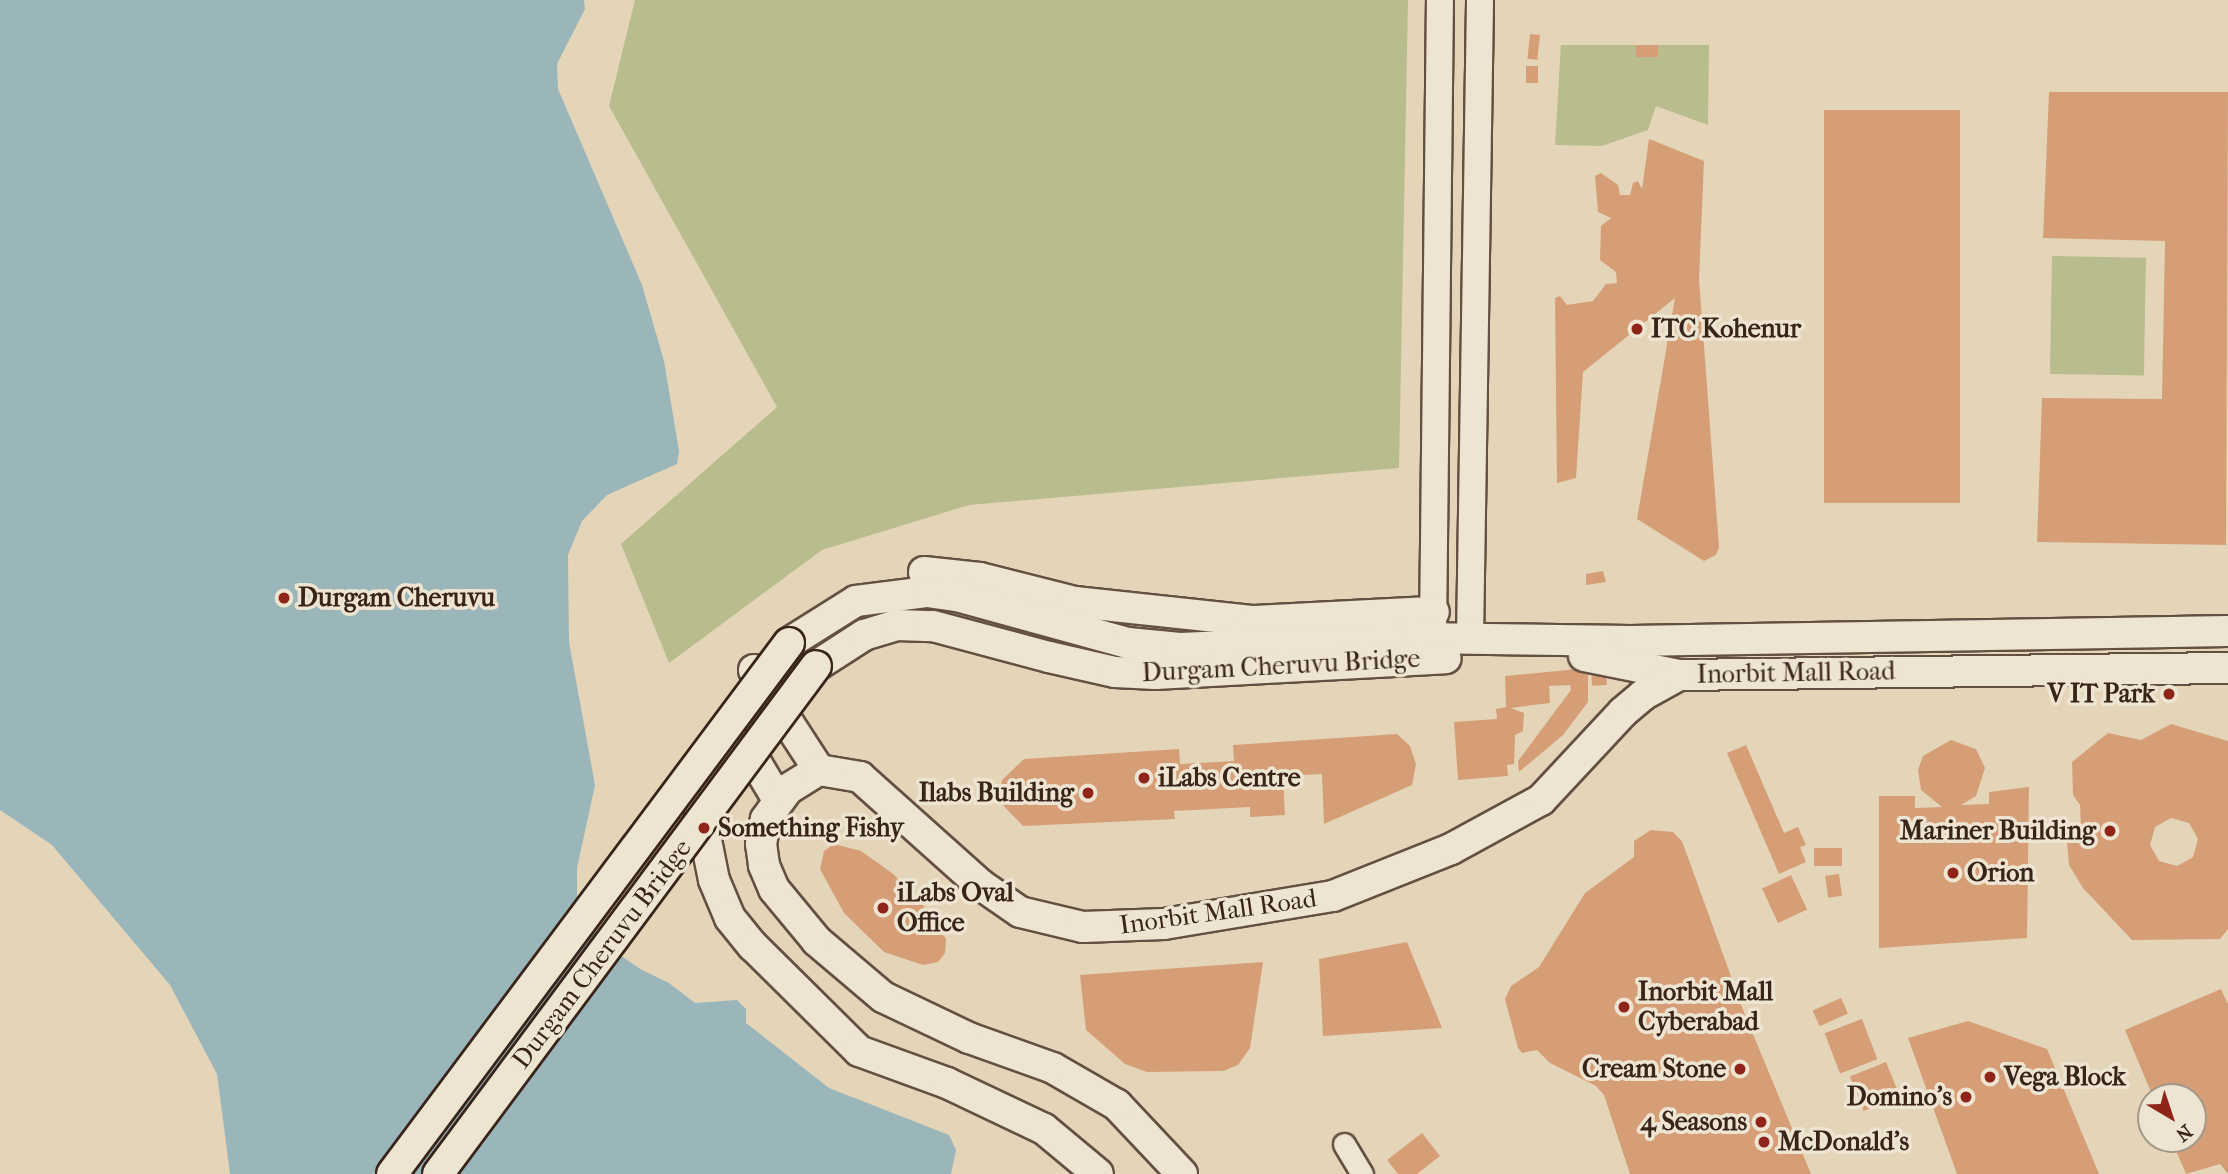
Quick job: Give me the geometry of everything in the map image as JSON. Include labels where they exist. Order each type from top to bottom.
[{"type":"main road","points":[[1098,1174],[1044,1129],[947,1083],[859,1051],[826,1023],[730,918],[714,880],[701,810],[720,741],[754,670],[795,615],[819,597],[846,584],[925,572],[980,578],[1075,602],[1254,621],[1434,625]]},
{"type":"main road","name":"Durgam Cheruvu Bridge","points":[[392,1174],[789,643],[856,601],[927,592],[957,596],[1128,643],[1180,648],[1434,625],[1470,639],[1530,639]]},
{"type":"main road","name":"Durgam Cheruvu Bridge","points":[[438,1174],[816,666],[864,635],[897,625],[933,626],[1049,657],[1155,674],[1419,659],[1583,656],[1679,675]]},
{"type":"main road","name":"Inorbit Mall Road","points":[[1530,639],[2228,631]]},
{"type":"main road","name":"Inorbit Mall Road","points":[[819,770],[860,777],[877,788],[981,885],[1020,912],[1083,927],[1164,925],[1333,896],[1459,844],[1541,800],[1633,704],[1679,675],[2228,668]]},
{"type":"main road","points":[[754,670],[819,770],[799,780],[778,800],[766,819],[761,844],[764,864],[774,889],[796,916],[847,970],[883,998],[924,1018],[1054,1068],[1124,1109],[1182,1174]]},
{"type":"main road","points":[[746,746],[778,800]]},
{"type":"street","points":[[1434,625],[1440,0]]},
{"type":"street","points":[[1470,639],[1480,0]]},
{"type":"street","points":[[1344,1144],[1362,1174]]},
{"type":"green space","points":[[635,0],[1408,0],[1399,468],[969,505],[822,550],[669,663],[621,544],[777,407],[609,106]]},
{"type":"green space","points":[[1561,45],[1709,45],[1708,125],[1656,106],[1648,130],[1602,146],[1555,145]]},
{"type":"green space","points":[[2052,256],[2146,258],[2144,376],[2050,374]]},
{"type":"water","name":"Durgam Cheruvu","points":[[0,0],[584,0],[585,9],[557,64],[558,89],[642,285],[664,361],[679,451],[677,464],[607,495],[582,521],[568,555],[569,642],[595,785],[577,868],[577,895],[592,928],[614,951],[642,970],[669,983],[695,1003],[737,1000],[746,1009],[746,1023],[829,1088],[949,1135],[956,1150],[951,1174],[230,1174],[217,1074],[170,985],[52,845],[0,810]]},
{"type":"building","points":[[1530,34],[1540,35],[1537,60],[1527,59]]},
{"type":"building","points":[[1636,45],[1658,45],[1658,57],[1636,57]]},
{"type":"building","points":[[1526,66],[1538,66],[1538,83],[1526,83]]},
{"type":"building","points":[[2049,92],[2228,92],[2226,545],[2037,542],[2042,398],[2162,399],[2165,241],[2043,238]]},
{"type":"building","points":[[1824,110],[1960,110],[1960,503],[1824,503]]},
{"type":"building","points":[[1649,139],[1704,161],[1699,279],[1719,547],[1716,555],[1704,561],[1637,519],[1675,298],[1583,372],[1576,478],[1557,483],[1555,298],[1560,296],[1567,305],[1593,301],[1606,284],[1617,283],[1616,272],[1600,260],[1601,226],[1611,218],[1598,212],[1595,176],[1601,173],[1618,185],[1620,195],[1630,195],[1633,183],[1638,181],[1642,189]]},
{"type":"building","points":[[1603,571],[1606,582],[1586,585],[1586,574]]},
{"type":"building","points":[[1606,667],[1607,685],[1592,686],[1591,668]]},
{"type":"building","points":[[1588,668],[1588,702],[1563,735],[1519,772],[1518,761],[1571,690],[1570,685],[1549,686],[1550,703],[1511,708],[1524,713],[1523,731],[1515,735],[1514,764],[1507,765],[1508,776],[1458,780],[1454,722],[1497,719],[1496,709],[1506,707],[1505,676]]},
{"type":"building","name":"Mariner Building","points":[[2171,724],[2228,741],[2228,929],[2220,939],[2132,940],[2083,888],[2069,865],[2066,832],[2071,825],[2081,828],[2080,805],[2073,795],[2072,762],[2108,733],[2141,740]],"holes":[[[2171,818],[2189,823],[2198,839],[2193,857],[2177,866],[2159,861],[2150,845],[2155,827]]]},
{"type":"building","name":"iLabs Centre","points":[[1397,734],[1410,746],[1416,764],[1412,785],[1324,824],[1322,774],[1283,776],[1285,815],[1250,817],[1250,807],[1174,811],[1175,819],[1023,826],[998,800],[1002,780],[1024,759],[1179,749],[1180,764],[1234,761],[1233,745]]},
{"type":"building","name":"Orion","points":[[1951,740],[1976,749],[1985,768],[1976,796],[1961,805],[1989,804],[1989,792],[2029,787],[2027,938],[1879,948],[1879,796],[1915,796],[1915,808],[1942,807],[1921,790],[1918,770],[1923,756]]},
{"type":"building","points":[[1746,745],[1784,833],[1798,827],[1806,845],[1800,847],[1806,862],[1779,874],[1727,753]]},
{"type":"building","name":"Inorbit Mall Cyberabad","points":[[1651,830],[1673,832],[1682,841],[1745,1015],[1811,1174],[1630,1174],[1604,1095],[1596,1086],[1550,1063],[1537,1050],[1522,1053],[1518,1048],[1505,999],[1511,986],[1539,967],[1585,893],[1634,857],[1634,841]]},
{"type":"building","name":"iLabs Oval Office","points":[[834,844],[861,851],[892,873],[920,901],[946,939],[945,953],[938,962],[923,965],[884,952],[844,913],[820,869],[824,851]]},
{"type":"building","points":[[1814,848],[1842,848],[1842,866],[1814,866]]},
{"type":"building","points":[[1839,874],[1842,896],[1828,898],[1825,876]]},
{"type":"building","points":[[1791,875],[1807,909],[1778,923],[1762,889]]},
{"type":"building","points":[[1407,942],[1442,1028],[1323,1036],[1319,959]]},
{"type":"building","points":[[1263,962],[1250,1048],[1238,1065],[1223,1071],[1147,1072],[1125,1064],[1086,1030],[1080,975]]},
{"type":"building","points":[[2221,989],[2228,1004],[2228,1174],[2220,1164],[2186,1174],[2177,1153],[2207,1153],[2207,1083],[2147,1083],[2125,1030]]},
{"type":"building","points":[[1841,998],[1848,1014],[1820,1026],[1813,1011]]},
{"type":"building","points":[[1862,1019],[1877,1059],[1840,1073],[1825,1033]]},
{"type":"building","name":"Vega Block","points":[[1968,1021],[2047,1049],[2099,1174],[1957,1174],[1908,1038]]},
{"type":"building","points":[[1886,1062],[1900,1096],[1864,1111],[1850,1077]]},
{"type":"building","points":[[1422,1133],[1440,1156],[1417,1174],[1398,1174],[1387,1160]]},
{"type":"place","name":"ITC Kohenur","points":[[1637,329]]},
{"type":"place","name":"Durgam Cheruvu","points":[[284,598]]},
{"type":"place","name":"V IT Park","points":[[2169,694]]},
{"type":"place","name":"iLabs Centre","points":[[1144,778]]},
{"type":"place","name":"Ilabs Building","points":[[1088,793]]},
{"type":"place","name":"Something Fishy","points":[[704,828]]},
{"type":"place","name":"Mariner Building","points":[[2110,831]]},
{"type":"place","name":"Orion","points":[[1953,873]]},
{"type":"place","name":"iLabs Oval Office","points":[[883,908]]},
{"type":"place","name":"Inorbit Mall Cyberabad","points":[[1624,1007]]},
{"type":"place","name":"Cream Stone","points":[[1740,1069]]},
{"type":"place","name":"Vega Block","points":[[1990,1077]]},
{"type":"place","name":"Domino's","points":[[1966,1097]]},
{"type":"place","name":"4 Seasons","points":[[1761,1122]]},
{"type":"place","name":"McDonald's","points":[[1764,1142]]}]
